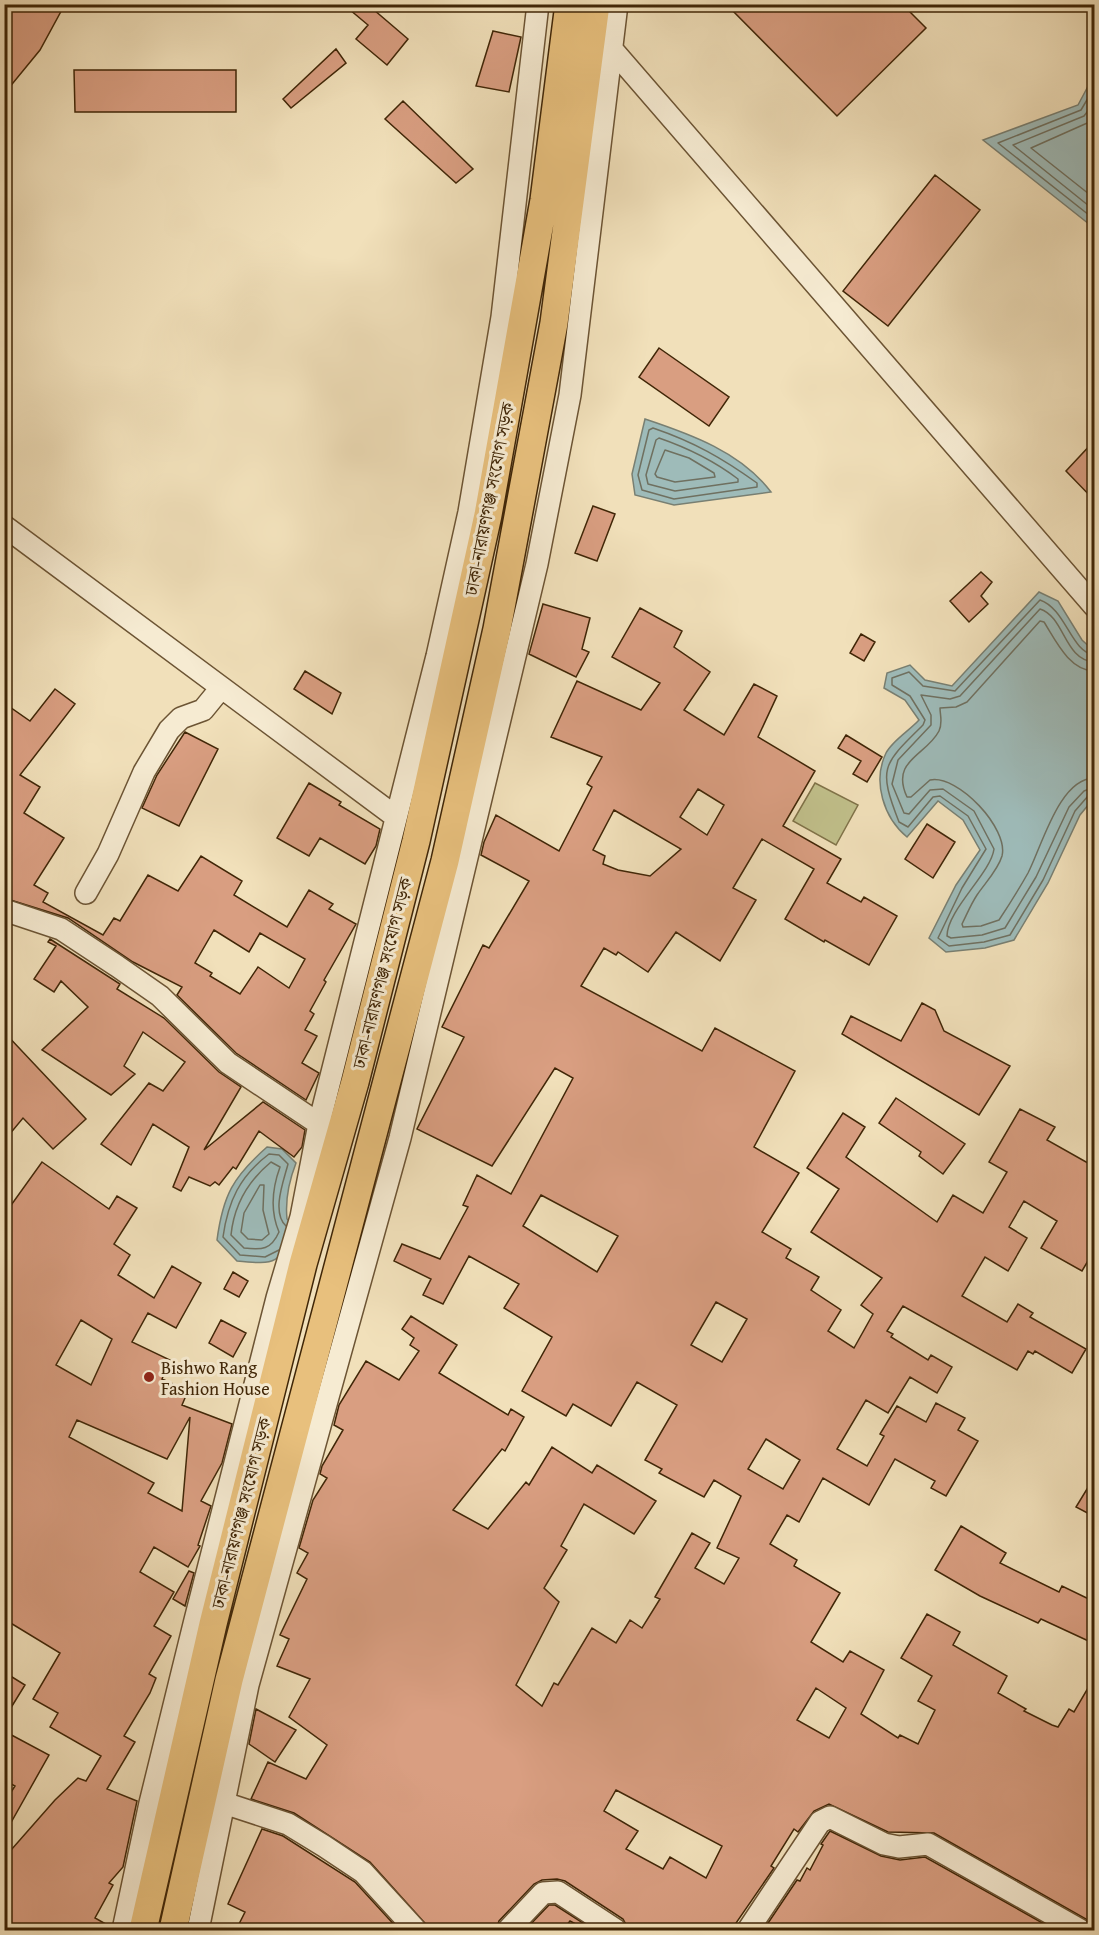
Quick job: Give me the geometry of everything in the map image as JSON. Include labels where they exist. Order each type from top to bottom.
[{"type":"main road","name":"ঢাকা-নারায়ণগঞ্জ সংযোগ সড়ক","points":[[173,1930],[229,1680],[252,1633],[445,861],[497,629],[554,323],[602,43],[596,4]]},
{"type":"main road","name":"ঢাকা-নারায়ণগঞ্জ সংযোগ সড়ক","points":[[144,1930],[202,1673],[204,1622],[303,1264],[329,1130],[416,841],[488,515],[544,200],[565,7]]},
{"type":"street","points":[[4,910],[61,928],[160,996],[228,1063],[329,1130],[396,817],[437,656],[469,512],[502,317],[538,4]]},
{"type":"street","points":[[617,4],[602,43],[1095,606]]},
{"type":"street","points":[[4,526],[396,817]]},
{"type":"street","points":[[86,893],[108,854],[144,772],[169,730],[181,718],[203,710],[221,688]]},
{"type":"street","points":[[123,1930],[150,1803],[204,1622]]},
{"type":"street","points":[[198,1930],[248,1685],[252,1633]]},
{"type":"street","points":[[224,1803],[288,1824],[324,1846],[363,1872],[416,1930]]},
{"type":"street","points":[[748,1930],[820,1822],[830,1817],[884,1844],[899,1847],[928,1844],[1080,1930]]},
{"type":"street","points":[[508,1930],[543,1893],[551,1891],[558,1892],[616,1930]]},
{"type":"shaded area","points":[[815,783],[858,805],[836,845],[793,821]]},
{"type":"water","points":[[1094,75],[1094,228],[983,140],[1078,105]]},
{"type":"water","points":[[645,419],[697,438],[730,455],[759,478],[771,492],[674,505],[635,495],[632,474]]},
{"type":"water","points":[[1039,592],[1058,601],[1082,640],[1094,651],[1094,798],[1080,815],[1048,883],[1014,940],[985,948],[946,952],[929,938],[956,885],[980,850],[963,820],[938,801],[907,837],[892,820],[880,787],[882,764],[892,744],[919,720],[905,700],[884,688],[887,673],[910,665],[925,680],[952,686]]},
{"type":"water","points":[[267,1147],[282,1149],[296,1163],[288,1190],[287,1219],[296,1227],[285,1248],[275,1259],[261,1263],[237,1261],[217,1240],[219,1224],[231,1188],[246,1168]]},
{"type":"building","points":[[17,4],[65,4],[40,50],[4,94],[4,24]]},
{"type":"building","points":[[343,4],[367,4],[408,39],[387,65],[356,39],[368,25]]},
{"type":"building","points":[[726,4],[902,4],[926,28],[837,116]]},
{"type":"building","points":[[493,31],[521,37],[509,92],[476,86]]},
{"type":"building","points":[[336,49],[346,63],[291,108],[283,99]]},
{"type":"building","points":[[74,70],[236,70],[236,112],[75,112]]},
{"type":"building","points":[[403,101],[473,169],[456,183],[385,119]]},
{"type":"building","points":[[935,175],[980,210],[888,326],[843,291]]},
{"type":"building","points":[[659,348],[729,397],[709,426],[639,377]]},
{"type":"building","points":[[1095,440],[1095,501],[1066,471]]},
{"type":"building","points":[[593,506],[615,514],[597,561],[575,553]]},
{"type":"building","points":[[981,572],[992,582],[981,596],[988,604],[969,622],[950,601]]},
{"type":"building","points":[[543,604],[590,618],[582,649],[589,652],[576,677],[529,654]]},
{"type":"building","points":[[640,608],[682,631],[674,647],[710,672],[684,710],[724,735],[754,684],[777,696],[758,737],[815,771],[783,826],[841,859],[827,883],[861,902],[864,897],[897,916],[869,965],[825,940],[824,942],[785,919],[814,869],[762,839],[733,888],[756,900],[720,961],[676,932],[648,972],[618,952],[616,955],[604,948],[581,986],[702,1051],[715,1028],[795,1071],[754,1147],[799,1173],[762,1232],[791,1249],[786,1258],[819,1277],[811,1290],[841,1310],[828,1331],[854,1348],[873,1314],[861,1305],[882,1278],[811,1232],[839,1189],[807,1168],[843,1113],[865,1127],[846,1157],[937,1222],[953,1195],[983,1213],[1007,1172],[989,1162],[1020,1109],[1055,1127],[1047,1140],[1095,1167],[1095,1249],[1082,1271],[1041,1248],[1057,1221],[1024,1201],[1009,1227],[1027,1238],[1008,1271],[985,1257],[962,1296],[1007,1322],[1018,1304],[1033,1313],[1030,1317],[1086,1349],[1072,1373],[1035,1351],[1033,1354],[1028,1351],[1017,1370],[903,1306],[887,1331],[893,1334],[891,1337],[928,1360],[931,1355],[952,1367],[937,1393],[910,1377],[888,1413],[866,1400],[837,1449],[867,1466],[884,1436],[880,1434],[897,1406],[926,1422],[936,1403],[965,1418],[958,1430],[978,1441],[946,1496],[931,1488],[935,1481],[895,1459],[869,1505],[823,1478],[799,1522],[787,1515],[770,1544],[797,1560],[794,1566],[840,1593],[811,1642],[843,1662],[850,1651],[884,1670],[861,1714],[898,1738],[900,1735],[918,1744],[935,1710],[918,1701],[932,1676],[901,1658],[927,1614],[960,1632],[953,1645],[1007,1676],[998,1693],[1026,1709],[1024,1711],[1052,1725],[1058,1727],[1069,1709],[1074,1712],[1095,1676],[1095,1923],[1092,1928],[1086,1919],[934,1833],[888,1832],[829,1804],[814,1811],[798,1832],[794,1829],[771,1866],[774,1868],[736,1923],[734,1930],[629,1930],[623,1919],[565,1881],[557,1879],[542,1880],[534,1884],[499,1921],[496,1930],[431,1930],[370,1862],[294,1813],[251,1799],[268,1762],[306,1779],[327,1745],[289,1717],[310,1679],[277,1666],[289,1639],[280,1635],[307,1579],[297,1573],[308,1553],[299,1548],[313,1500],[327,1478],[320,1474],[322,1466],[343,1430],[334,1425],[339,1405],[366,1361],[399,1380],[419,1351],[410,1345],[414,1338],[402,1329],[411,1316],[457,1345],[439,1373],[508,1415],[511,1409],[524,1417],[505,1451],[502,1449],[453,1510],[488,1529],[526,1482],[529,1485],[552,1447],[592,1473],[597,1465],[656,1501],[634,1534],[584,1504],[561,1546],[567,1550],[544,1588],[559,1602],[516,1685],[542,1706],[554,1683],[558,1685],[592,1628],[616,1643],[630,1620],[642,1628],[660,1599],[655,1597],[692,1533],[710,1543],[695,1568],[724,1584],[739,1558],[717,1548],[741,1496],[714,1480],[704,1497],[659,1473],[662,1469],[645,1460],[677,1405],[637,1382],[611,1426],[573,1404],[566,1416],[522,1391],[552,1337],[504,1308],[519,1284],[469,1256],[443,1304],[423,1295],[431,1279],[394,1261],[402,1244],[440,1259],[468,1207],[463,1205],[477,1175],[511,1194],[573,1078],[555,1068],[492,1166],[417,1129],[464,1037],[442,1027],[483,945],[489,948],[529,881],[481,855],[496,815],[559,851],[592,787],[587,784],[602,757],[551,737],[577,681],[641,710],[660,683],[612,657]],"holes":[[[698,789],[724,805],[707,835],[680,817]],[[614,810],[681,849],[650,876],[618,870],[603,864],[605,856],[593,850]],[[541,1195],[618,1236],[597,1272],[523,1226]],[[716,1302],[747,1319],[722,1362],[691,1345]],[[766,1439],[800,1460],[783,1489],[748,1469]],[[816,1688],[846,1708],[829,1738],[797,1720]],[[616,1790],[722,1846],[706,1878],[670,1857],[663,1869],[626,1849],[638,1831],[604,1811]]]},
{"type":"building","points":[[861,634],[875,642],[864,661],[850,653]]},
{"type":"building","points":[[305,671],[341,693],[332,714],[294,689]]},
{"type":"building","points":[[55,689],[75,704],[20,775],[40,787],[24,813],[64,838],[34,885],[48,893],[43,902],[103,935],[114,918],[120,921],[148,875],[178,891],[201,856],[242,881],[234,895],[287,927],[309,890],[333,904],[329,909],[356,924],[324,980],[326,982],[310,1011],[314,1014],[305,1030],[317,1036],[302,1063],[319,1073],[306,1100],[236,1053],[177,995],[182,987],[133,962],[68,918],[4,898],[4,703],[30,721]],"holes":[[[214,930],[249,952],[260,933],[305,959],[289,988],[258,967],[240,994],[210,976],[212,973],[195,963]]]},
{"type":"building","points":[[185,732],[218,749],[179,826],[142,808],[157,775]]},
{"type":"building","points":[[846,735],[882,757],[867,782],[853,774],[861,761],[838,748]]},
{"type":"building","points":[[309,783],[341,802],[339,805],[380,829],[376,846],[365,864],[320,838],[309,856],[277,838]]},
{"type":"building","points":[[927,824],[955,842],[933,878],[905,859]]},
{"type":"building","points":[[50,939],[120,984],[117,989],[164,1018],[219,1072],[241,1087],[204,1150],[263,1102],[305,1130],[302,1147],[294,1157],[259,1131],[236,1169],[233,1167],[219,1185],[215,1182],[210,1186],[189,1177],[181,1191],[173,1187],[189,1147],[153,1124],[131,1165],[101,1144],[149,1083],[163,1091],[185,1062],[143,1032],[124,1066],[135,1074],[111,1095],[42,1050],[88,1007],[61,981],[54,992],[34,979],[56,946],[48,942]]},
{"type":"building","points":[[922,1003],[935,1010],[944,1031],[1010,1066],[979,1115],[842,1034],[851,1016],[901,1041]]},
{"type":"building","points":[[4,1032],[86,1119],[53,1149],[23,1118],[4,1141]]},
{"type":"building","points":[[896,1098],[965,1144],[943,1174],[919,1156],[921,1152],[879,1123]]},
{"type":"building","points":[[42,1162],[109,1209],[117,1196],[137,1208],[114,1244],[130,1255],[118,1275],[154,1298],[172,1266],[201,1283],[176,1328],[148,1313],[132,1342],[170,1360],[162,1379],[188,1391],[182,1405],[232,1424],[222,1463],[201,1501],[211,1506],[198,1545],[200,1546],[188,1567],[154,1547],[140,1572],[174,1592],[154,1626],[171,1636],[149,1674],[156,1678],[150,1693],[124,1736],[135,1742],[107,1789],[137,1801],[123,1867],[109,1883],[113,1885],[95,1918],[111,1927],[111,1930],[4,1930],[4,1858],[55,1800],[78,1778],[86,1781],[101,1756],[50,1727],[58,1713],[33,1699],[60,1653],[4,1619],[4,1215]],"holes":[[[81,1320],[112,1339],[91,1385],[56,1365]],[[190,1417],[182,1511],[148,1493],[154,1483],[69,1437],[77,1420],[167,1459]]]},
{"type":"building","points":[[233,1272],[248,1281],[239,1297],[224,1289]]},
{"type":"building","points":[[221,1320],[246,1333],[233,1357],[209,1343]]},
{"type":"building","points":[[1095,1476],[1095,1517],[1076,1507]]},
{"type":"building","points":[[961,1526],[1006,1553],[1000,1563],[1059,1592],[1062,1586],[1095,1602],[1095,1644],[1041,1619],[1038,1623],[980,1596],[935,1570]]},
{"type":"building","points":[[189,1571],[194,1573],[185,1606],[173,1599]]},
{"type":"building","points":[[4,1672],[25,1685],[4,1719]]},
{"type":"building","points":[[256,1709],[296,1730],[275,1762],[249,1744]]},
{"type":"building","points":[[4,1731],[49,1755],[4,1835],[4,1803],[15,1786],[4,1780]]},
{"type":"building","points":[[262,1829],[283,1836],[355,1882],[399,1930],[236,1930],[245,1912],[228,1904]]},
{"type":"building","points":[[830,1831],[881,1856],[900,1860],[925,1857],[1055,1930],[764,1929],[797,1880],[800,1881],[807,1868],[810,1870],[823,1845],[821,1844]]},
{"type":"building","points":[[549,1905],[555,1905],[594,1930],[587,1930],[570,1921],[563,1930],[525,1930]]},
{"type":"place","name":"Bishwo Rang Fashion House","points":[[149,1377]]}]
